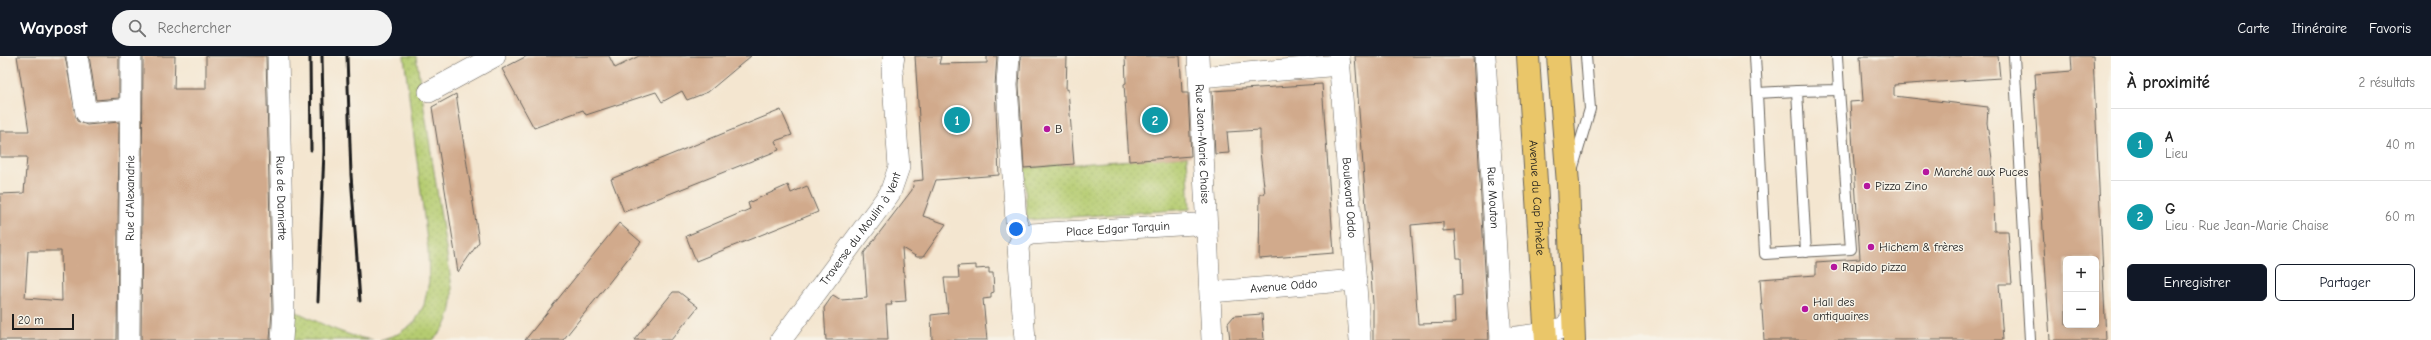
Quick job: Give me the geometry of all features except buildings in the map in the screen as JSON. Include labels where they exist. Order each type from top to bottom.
[{"type":"main road","name":"Avenue du Cap Pinède","points":[[1528,56],[1546,336]]},
{"type":"main road","points":[[1558,56],[1568,184],[1574,340]]},
{"type":"street","points":[[78,56],[86,113],[130,110]]},
{"type":"street","name":"Rue d'Alexandrie","points":[[129,340],[131,56]]},
{"type":"street","name":"Rue de Damiette","points":[[278,56],[284,309],[282,340]]},
{"type":"street","points":[[429,92],[495,56]]},
{"type":"street","name":"Traverse du Moulin à Vent","points":[[780,340],[890,193],[899,167],[893,76],[894,56]]},
{"type":"street","points":[[1009,56],[1007,86],[1016,221],[1022,238],[1018,247],[1025,340]]},
{"type":"street","name":"Rue Jean-Marie Chaise","points":[[1198,56],[1207,231]]},
{"type":"street","name":"Rue Mouton","points":[[1486,56],[1501,339]]},
{"type":"street","points":[[1200,77],[1340,60]]},
{"type":"street","name":"Boulevard Oddo","points":[[1340,60],[1360,340]]},
{"type":"street","name":"Place Edgar Tarquin","points":[[1022,238],[1031,234],[1195,224],[1207,231]]},
{"type":"street","points":[[1207,231],[1211,292],[1212,340]]},
{"type":"street","name":"Avenue Oddo","points":[[1211,292],[1356,280]]},
{"type":"street","points":[[1501,339],[1546,336],[1565,327],[1573,316]]},
{"type":"lane","points":[[1568,184],[1590,109],[1586,56]]},
{"type":"lane","points":[[1755,56],[1764,254],[1851,249],[1837,56]]},
{"type":"lane","points":[[2014,56],[2030,340]]},
{"type":"lane","points":[[1757,94],[1839,90]]},
{"type":"lane","points":[[1797,91],[1806,252]]},
{"type":"green space","points":[[404,56],[416,56],[452,287],[451,309],[447,322],[433,340],[380,340],[398,334],[415,322],[424,305],[429,281],[428,249]]},
{"type":"green space","points":[[1187,156],[1190,209],[1027,220],[1024,168]]},
{"type":"green space","points":[[291,309],[341,332],[373,340],[290,340]]},
{"type":"railway","points":[[310,56],[311,150]]},
{"type":"railway","points":[[318,301],[324,151],[322,56]]},
{"type":"railway","points":[[347,56],[351,175],[360,301]]},
{"type":"place","name":"A","points":[[957,120]]},
{"type":"place","name":"G","points":[[1155,120]]},
{"type":"place","name":"B","points":[[1047,129]]},
{"type":"place","name":"Marché aux Puces","points":[[1926,172]]},
{"type":"place","name":"Pizza Zino","points":[[1867,186]]},
{"type":"place","name":"Hichem & frères","points":[[1871,247]]},
{"type":"place","name":"Rapido pizza","points":[[1834,267]]},
{"type":"place","name":"Hall des antiquaires","points":[[1805,309]]}]
